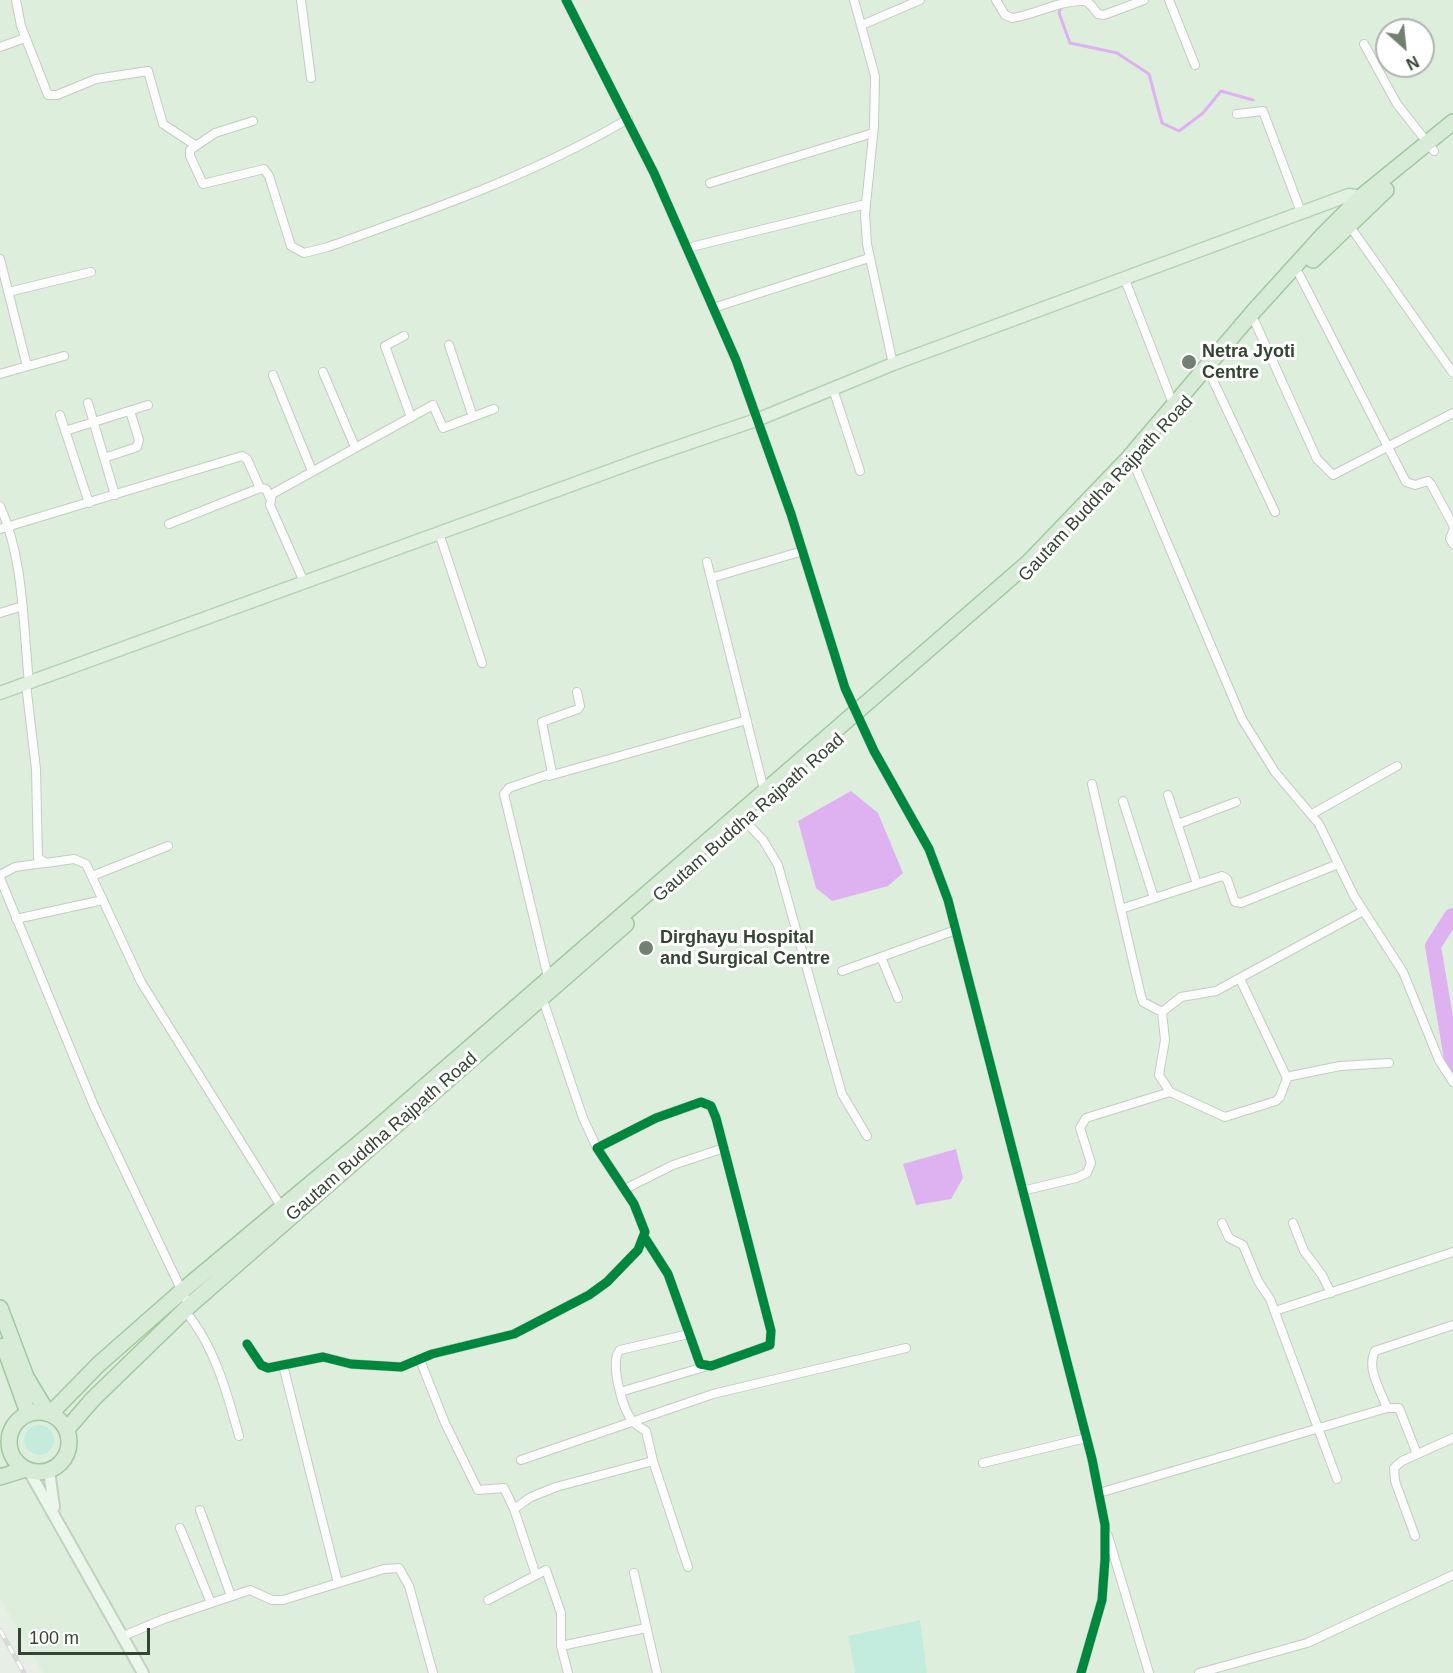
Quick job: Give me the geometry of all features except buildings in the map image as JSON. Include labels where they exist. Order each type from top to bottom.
[{"type":"highway","points":[[1431,147],[1453,122]]},
{"type":"highway","name":"Gautam Buddha Rajpath Road","points":[[67,1429],[93,1399],[286,1213],[542,997],[745,820],[766,796],[1052,552],[1134,464],[1176,410],[1211,376],[1255,322],[1299,274],[1349,225],[1368,198],[1431,147],[1453,134]]},
{"type":"highway","points":[[858,719],[1029,562],[1176,410],[1254,311],[1368,198]]},
{"type":"highway","points":[[27,1470],[14,1460],[4,1445],[13,1425],[28,1413],[49,1413],[99,1364],[182,1291],[286,1213],[369,1135],[548,977],[766,796]]},
{"type":"highway","points":[[0,1308],[26,1377],[49,1413],[67,1429],[68,1452],[58,1466],[49,1471],[27,1470],[0,1477]]},
{"type":"highway","points":[[0,1336],[28,1413]]},
{"type":"main road","points":[[0,693],[759,419],[893,364],[1349,195],[1368,198]]},
{"type":"street","points":[[16,0],[25,38],[45,91],[51,96],[96,79],[148,71],[163,124],[195,145]]},
{"type":"street","points":[[301,0],[311,78]]},
{"type":"street","points":[[566,0],[628,119],[687,248],[759,419],[845,688],[858,719],[929,849],[956,930],[1086,1438],[1105,1526],[1149,1673]]},
{"type":"street","points":[[854,0],[875,76],[873,133],[866,204],[869,258],[893,364]]},
{"type":"street","points":[[862,26],[921,0]]},
{"type":"street","points":[[996,0],[1005,15],[1012,18],[1056,4],[1085,1],[1101,15],[1144,0]]},
{"type":"street","points":[[1169,0],[1195,65]]},
{"type":"street","points":[[0,47],[25,38]]},
{"type":"street","points":[[1364,44],[1397,104],[1431,147]]},
{"type":"street","points":[[1238,114],[1263,111],[1300,213]]},
{"type":"street","points":[[253,121],[215,133],[195,145],[190,150],[189,156],[203,184],[260,168],[267,172],[291,246],[304,253],[328,247],[467,197],[545,164],[628,119]]},
{"type":"street","points":[[710,183],[873,133]]},
{"type":"street","points":[[687,248],[866,204]]},
{"type":"street","points":[[1349,225],[1453,373]]},
{"type":"street","points":[[713,308],[869,258]]},
{"type":"street","points":[[0,259],[27,366]]},
{"type":"street","points":[[8,292],[91,272]]},
{"type":"street","points":[[1299,274],[1406,482],[1415,485],[1428,481],[1453,525]]},
{"type":"street","points":[[1125,277],[1176,410]]},
{"type":"street","points":[[1255,322],[1317,459],[1327,472],[1339,473],[1386,446],[1453,413]]},
{"type":"street","points":[[404,336],[385,346],[411,417]]},
{"type":"street","points":[[449,345],[472,417]]},
{"type":"street","points":[[0,374],[64,356]]},
{"type":"street","points":[[323,372],[355,447]]},
{"type":"street","points":[[273,375],[312,471]]},
{"type":"street","points":[[1211,376],[1275,512]]},
{"type":"street","points":[[833,389],[860,471]]},
{"type":"street","points":[[88,404],[115,495]]},
{"type":"street","points":[[65,430],[148,405]]},
{"type":"street","points":[[270,498],[277,490],[433,405],[442,428],[494,409]]},
{"type":"street","points":[[104,458],[138,447],[139,440],[130,411]]},
{"type":"street","points":[[60,416],[88,503]]},
{"type":"street","points":[[4,528],[242,456],[247,459],[260,488]]},
{"type":"street","points":[[1134,464],[1242,719],[1275,772],[1312,814],[1364,911],[1403,972],[1439,1060],[1453,1082]]},
{"type":"street","points":[[169,524],[260,488],[266,489],[275,517],[304,582]]},
{"type":"street","points":[[0,506],[21,607],[37,783],[36,847],[38,858],[46,863]]},
{"type":"street","points":[[1453,531],[1450,539],[1453,544]]},
{"type":"street","points":[[439,533],[482,663]]},
{"type":"street","points":[[711,578],[802,551]]},
{"type":"street","points":[[706,562],[766,796]]},
{"type":"street","points":[[0,613],[21,607]]},
{"type":"street","points":[[547,777],[552,769],[542,722],[578,709],[580,706],[577,692]]},
{"type":"street","points":[[548,977],[504,795],[509,788],[747,720]]},
{"type":"street","points":[[1312,814],[1396,766]]},
{"type":"street","points":[[1092,783],[1141,996],[1143,1002],[1162,1012]]},
{"type":"street","points":[[1168,795],[1197,884]]},
{"type":"street","points":[[1123,801],[1154,898]]},
{"type":"street","points":[[1178,824],[1236,802]]},
{"type":"street","points":[[745,820],[763,840],[778,865],[842,1094],[867,1136]]},
{"type":"street","points":[[92,876],[168,846]]},
{"type":"street","points":[[239,1436],[229,1400],[206,1341],[187,1308],[182,1291],[94,1106],[0,876],[15,867],[80,859],[92,876],[141,982],[286,1213]]},
{"type":"street","points":[[1121,909],[1225,876],[1235,902],[1241,903],[1338,864]]},
{"type":"street","points":[[16,919],[103,900]]},
{"type":"street","points":[[1240,979],[1287,1078],[1280,1097],[1276,1101],[1225,1117],[1170,1092],[1159,1075],[1165,1040],[1161,1021],[1162,1012],[1180,997],[1216,991],[1240,979],[1274,958],[1364,911]]},
{"type":"street","points":[[842,971],[956,930]]},
{"type":"street","points":[[881,957],[898,998]]},
{"type":"street","points":[[542,997],[583,1118],[597,1148],[625,1189],[644,1226],[645,1238],[668,1274],[700,1364],[704,1367]]},
{"type":"street","points":[[1287,1078],[1340,1066],[1389,1063]]},
{"type":"street","points":[[1022,1191],[1076,1178],[1087,1173],[1091,1163],[1080,1128],[1086,1118],[1170,1092]]},
{"type":"street","points":[[597,1148],[656,1118],[706,1102],[714,1111],[772,1339],[765,1348],[620,1392]]},
{"type":"street","points":[[625,1189],[673,1165],[724,1149]]},
{"type":"street","points":[[1222,1223],[1229,1238],[1243,1245],[1258,1281],[1275,1311],[1337,1479]]},
{"type":"street","points":[[1293,1223],[1304,1251],[1322,1275],[1331,1293]]},
{"type":"street","points":[[247,1344],[264,1367],[323,1357],[351,1364],[395,1367],[527,1329],[607,1282],[638,1250],[645,1238]]},
{"type":"street","points":[[1275,1311],[1453,1252]]},
{"type":"street","points":[[1387,1408],[1373,1371],[1372,1357],[1375,1351],[1453,1325]]},
{"type":"street","points":[[688,1567],[653,1461],[646,1431],[631,1421],[620,1392],[616,1360],[618,1352],[689,1334]]},
{"type":"street","points":[[521,1460],[713,1394],[906,1348]]},
{"type":"street","points":[[420,1360],[445,1423],[478,1490],[504,1488],[514,1509],[536,1575]]},
{"type":"street","points":[[283,1365],[338,1583]]},
{"type":"street","points":[[1099,1492],[1387,1408],[1399,1408],[1417,1454]]},
{"type":"street","points":[[983,1463],[1086,1438]]},
{"type":"street","points":[[1415,1536],[1393,1474],[1396,1465],[1453,1438]]},
{"type":"street","points":[[514,1509],[531,1497],[556,1487],[653,1461]]},
{"type":"street","points":[[27,1470],[54,1511],[144,1673]]},
{"type":"street","points":[[49,1471],[54,1511]]},
{"type":"street","points":[[200,1510],[231,1596]]},
{"type":"street","points":[[1081,1673],[1102,1600],[1105,1526]]},
{"type":"street","points":[[180,1528],[211,1602]]},
{"type":"street","points":[[123,1636],[211,1602],[250,1590],[272,1600],[283,1600],[391,1568],[403,1571],[433,1673]]},
{"type":"street","points":[[488,1600],[546,1570],[561,1613],[561,1646],[568,1673]]},
{"type":"street","points":[[634,1574],[657,1673]]},
{"type":"street","points":[[1199,1673],[1307,1643],[1453,1575]]},
{"type":"street","points":[[561,1646],[646,1628]]},
{"type":"shaded area","points":[[0,0],[1453,0],[1453,1673],[43,1673],[0,1598]]},
{"type":"shaded area","points":[[851,791],[878,813],[903,873],[888,886],[832,901],[816,888],[798,821]]},
{"type":"shaded area","points":[[956,1149],[963,1178],[951,1199],[916,1205],[903,1164]]},
{"type":"shaded area","points":[[39,1425],[50,1429],[54,1440],[50,1451],[39,1455],[28,1451],[24,1440],[28,1429]]},
{"type":"shaded area","points":[[920,1620],[927,1673],[855,1673],[848,1636]]},
{"type":"waterway","points":[[1062,4],[1059,13],[1070,43],[1117,53],[1149,74],[1162,123],[1179,131],[1203,113],[1221,91],[1253,100]]},
{"type":"waterway","points":[[1452,916],[1433,946],[1453,1065]]},
{"type":"railway","points":[[0,1630],[24,1673]]},
{"type":"cycle path","points":[[566,0],[654,173],[736,360],[791,514],[845,688],[874,751],[929,849],[948,900],[1092,1459],[1105,1525],[1102,1600],[1081,1673]]},
{"type":"cycle path","points":[[247,1344],[261,1365],[268,1368],[323,1357],[351,1364],[401,1367],[432,1354],[514,1334],[589,1295],[607,1282],[638,1250],[645,1232],[634,1204],[597,1148],[656,1118],[701,1102],[711,1106],[716,1118],[771,1331],[770,1345],[711,1366],[700,1364],[668,1274],[645,1238]]},
{"type":"place","name":"Netra Jyoti Centre","points":[[1189,362]]},
{"type":"place","name":"Dirghayu Hospital and Surgical Centre","points":[[646,948]]}]
